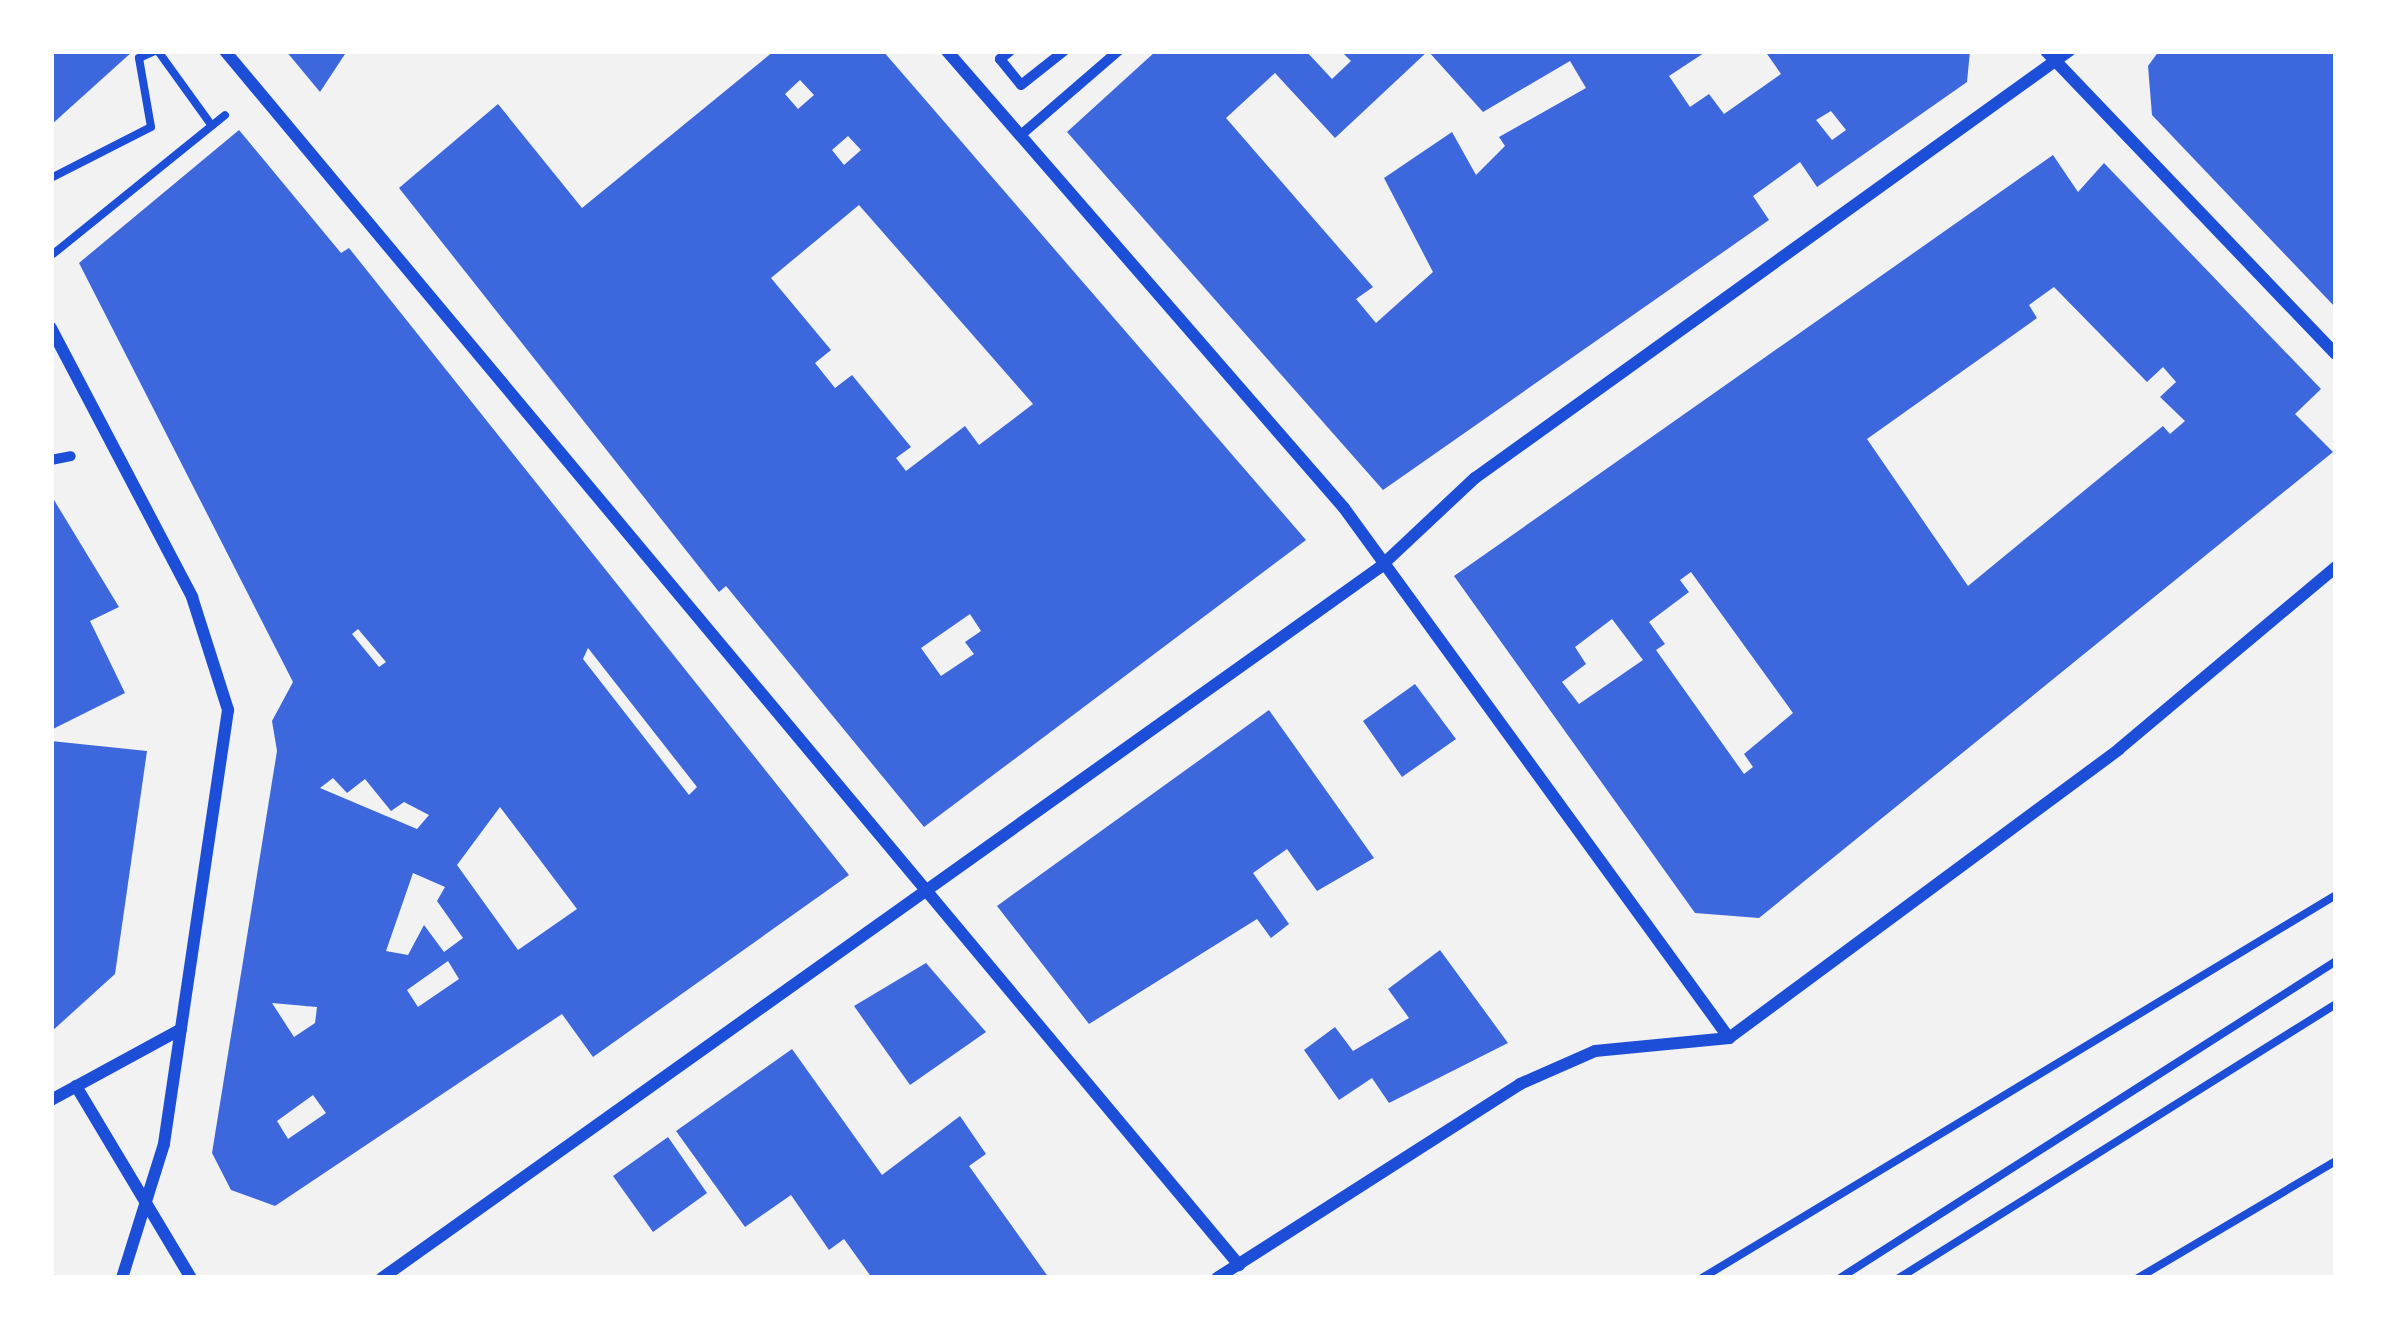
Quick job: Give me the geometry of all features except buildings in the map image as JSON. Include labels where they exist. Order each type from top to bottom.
[{"type":"street","points":[[225,51],[1239,1265]]},
{"type":"street","points":[[947,51],[1344,508],[1379,568],[1730,1038]]},
{"type":"street","points":[[1010,51],[1000,59],[1022,85],[1064,51]]},
{"type":"street","points":[[1022,134],[1118,51]]},
{"type":"street","points":[[2047,51],[2336,354]]},
{"type":"street","points":[[382,1278],[1379,568],[1475,478],[2059,64],[2069,51]]},
{"type":"street","points":[[51,328],[191,596],[228,710],[181,1029],[145,1202],[122,1278]]},
{"type":"street","points":[[51,460],[71,456]]},
{"type":"street","points":[[1217,1278],[1520,1084],[1595,1051],[1730,1038],[2119,749],[2336,567]]},
{"type":"street","points":[[51,1100],[181,1029]]},
{"type":"street","points":[[76,1086],[191,1278]]},
{"type":"path","points":[[51,178],[151,127],[139,58],[156,51],[212,126]]},
{"type":"path","points":[[53,254],[231,110]]},
{"type":"path","points":[[1702,1278],[2336,896]]},
{"type":"path","points":[[1840,1278],[2336,962]]},
{"type":"path","points":[[1899,1278],[2336,1004]]},
{"type":"path","points":[[2138,1278],[2336,1161]]}]
